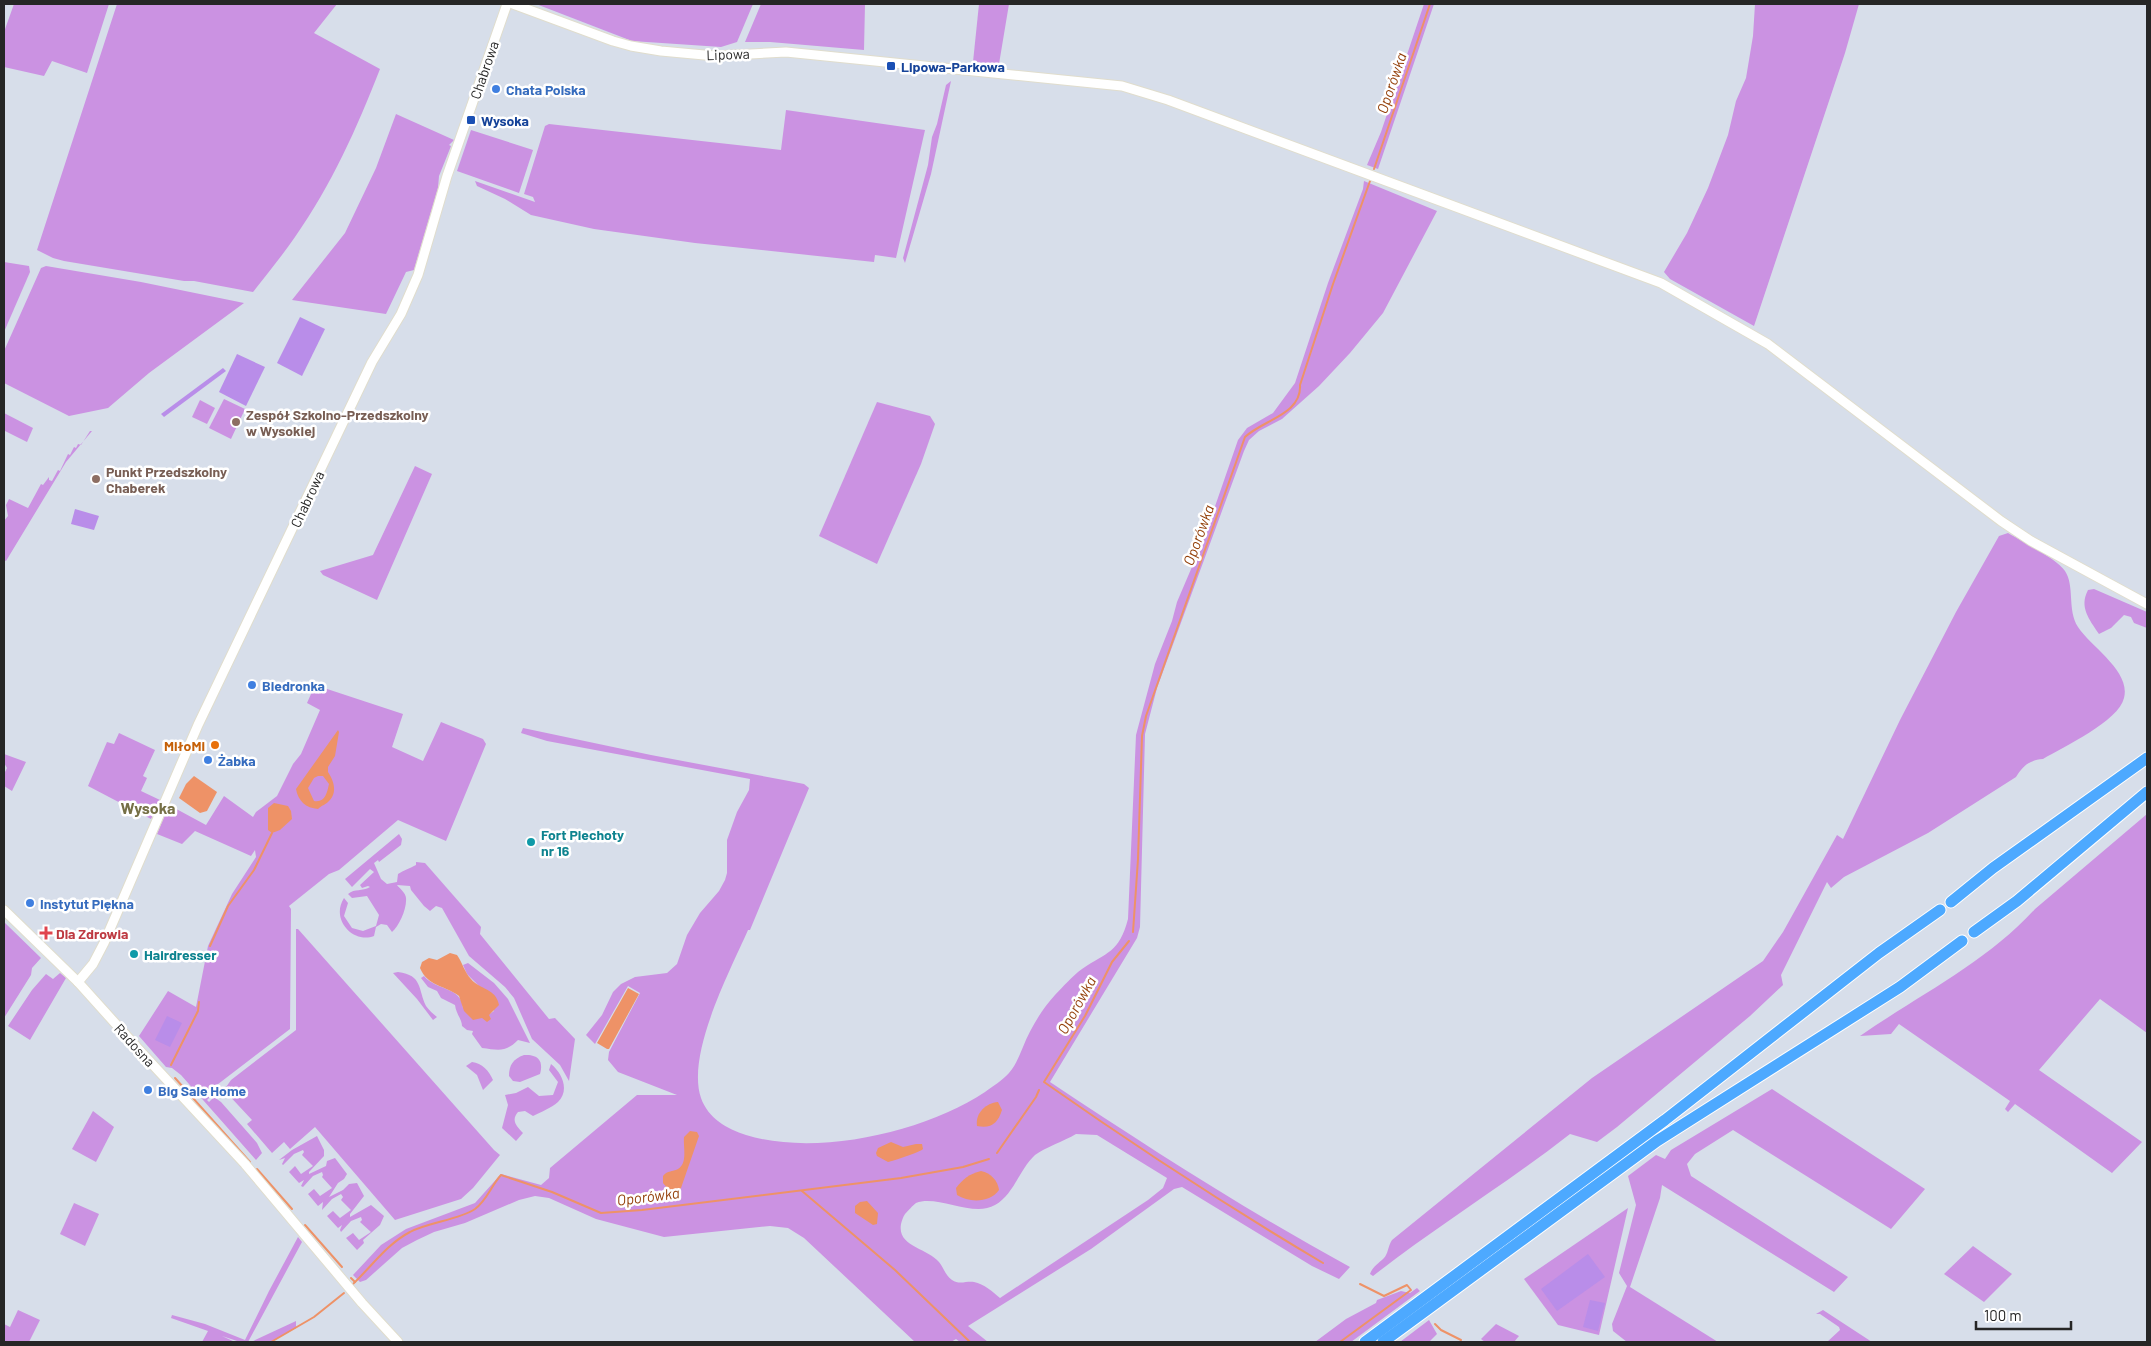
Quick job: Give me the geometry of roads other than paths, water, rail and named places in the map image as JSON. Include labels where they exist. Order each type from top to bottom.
[{"type":"highway","points":[[1951,902],[1993,868],[2147,758]]},
{"type":"highway","points":[[1974,932],[2017,901],[2147,792]]},
{"type":"highway","points":[[1383,1342],[1630,1153],[1879,953],[1940,910]]},
{"type":"highway","points":[[1365,1342],[1630,1153],[1657,1141],[1900,987],[1962,941]]},
{"type":"street","name":"Chabrowa","points":[[78,982],[94,963],[104,943],[198,725],[372,362],[401,314],[412,291],[450,166],[507,4]]},
{"type":"street","name":"Lipowa","points":[[512,4],[614,41],[660,51],[715,56],[786,52],[1107,84],[1135,89],[1661,283],[1768,344],[2001,521],[2031,541],[2147,604]]},
{"type":"street","name":"Radosna","points":[[4,910],[78,982],[245,1164],[398,1342]]},
{"type":"waterway","name":"Oporówka","points":[[1374,169],[1430,4]]},
{"type":"waterway","name":"Oporówka","points":[[1133,932],[1138,859],[1142,736],[1146,716],[1245,437],[1288,410],[1295,403],[1299,395],[1300,385],[1333,284],[1370,181]]},
{"type":"waterway","points":[[210,946],[228,906],[254,870],[272,833]]},
{"type":"waterway","points":[[1129,941],[1112,962],[1085,1016],[1044,1082],[1182,1175],[1323,1263]]},
{"type":"waterway","points":[[171,1065],[198,1011],[199,1002]]},
{"type":"waterway","points":[[175,1078],[250,1162]]},
{"type":"waterway","name":"Oporówka","points":[[997,1153],[1039,1090]]},
{"type":"waterway","name":"Oporówka","points":[[353,1284],[387,1249],[410,1232],[461,1216],[475,1209],[501,1175],[552,1192],[601,1213],[642,1210],[901,1178],[963,1167],[989,1159]]},
{"type":"waterway","points":[[257,1169],[292,1209]]},
{"type":"waterway","points":[[802,1191],[895,1270],[970,1342]]},
{"type":"waterway","points":[[305,1225],[342,1267]]},
{"type":"waterway","name":"Oporówka","points":[[351,1278],[355,1282]]},
{"type":"waterway","points":[[1340,1342],[1411,1290],[1407,1285],[1384,1296],[1360,1284]]},
{"type":"waterway","name":"Oporówka","points":[[271,1342],[314,1317],[344,1293]]},
{"type":"waterway","points":[[1435,1324],[1441,1330],[1461,1340]]},
{"type":"place","name":"Lipowa-Parkowa","points":[[891,66]]},
{"type":"place","name":"Chata Polska","points":[[496,89]]},
{"type":"place","name":"Wysoka","points":[[471,120]]},
{"type":"place","name":"Zespół Szkolno-Przedszkolny w Wysokiej","points":[[236,422]]},
{"type":"place","name":"Punkt Przedszkolny Chaberek","points":[[96,479]]},
{"type":"place","name":"Biedronka","points":[[252,685]]},
{"type":"place","name":"MiłoMi","points":[[215,745]]},
{"type":"place","name":"Żabka","points":[[208,760]]},
{"type":"place","name":"Fort Piechoty nr 16","points":[[531,842]]},
{"type":"place","name":"Instytut Piękna","points":[[30,903]]},
{"type":"place","name":"Dla Zdrowia","points":[[46,933]]},
{"type":"place","name":"Hairdresser","points":[[134,954]]},
{"type":"place","name":"Big Sale Home","points":[[148,1090]]},
{"type":"district","name":"Wysoka","points":[[148,807]]}]
